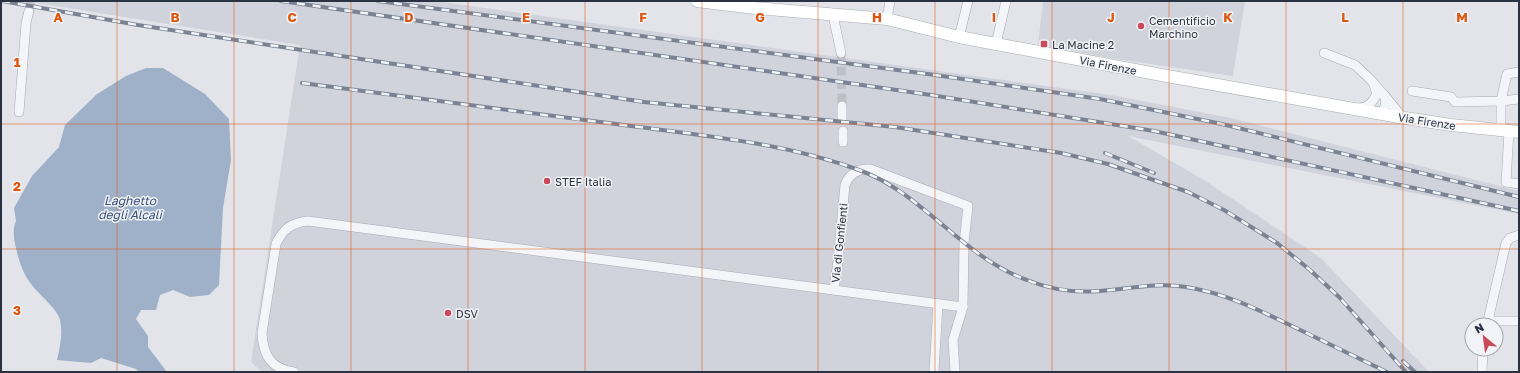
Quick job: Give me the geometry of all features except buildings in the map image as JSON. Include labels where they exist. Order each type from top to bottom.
[{"type":"main road","name":"Via Firenze","points":[[697,1],[755,8],[887,19],[959,37],[1403,118],[1510,131]]},
{"type":"street","points":[[887,19],[890,1]]},
{"type":"street","points":[[959,37],[968,1]]},
{"type":"street","points":[[996,44],[1006,1]]},
{"type":"street","points":[[19,112],[26,23],[29,11]]},
{"type":"street","points":[[833,15],[841,53]]},
{"type":"street","points":[[1324,53],[1355,65],[1370,79],[1380,95],[1403,118]]},
{"type":"street","points":[[1519,72],[1507,74],[1501,101],[1510,131],[1506,182],[1519,184]]},
{"type":"street","points":[[1412,91],[1451,97],[1455,102],[1519,99]]},
{"type":"street","points":[[1352,108],[1364,108],[1380,95]]},
{"type":"street","points":[[1380,95],[1379,107],[1383,114]]},
{"type":"street","points":[[842,106],[842,119]]},
{"type":"street","points":[[843,131],[843,142]]},
{"type":"street","name":"Via di Gonfienti","points":[[865,169],[876,171],[968,206],[964,243],[963,307],[834,290],[845,185],[849,178],[860,170],[865,169]]},
{"type":"street","points":[[294,372],[286,371],[274,364],[267,356],[263,347],[262,333],[276,244],[280,235],[288,227],[298,222],[308,221],[834,290]]},
{"type":"street","points":[[1489,317],[1506,243],[1510,238],[1519,234]]},
{"type":"street","points":[[935,372],[938,304]]},
{"type":"street","points":[[954,372],[953,340],[963,307]]},
{"type":"street","points":[[1504,322],[1519,321]]},
{"type":"street","points":[[1482,372],[1483,357]]},
{"type":"shaded area","points":[[24,1],[434,1],[1111,95],[1231,118],[1519,191],[1519,214],[1128,136],[1204,180],[1321,258],[1429,372],[262,372],[251,362],[300,45]]},
{"type":"shaded area","name":"Cementificio Marchino","points":[[1043,1],[1245,1],[1233,76],[1116,59],[1038,45]]},
{"type":"water","name":"Laghetto degli Alcali","points":[[146,68],[163,68],[205,94],[229,119],[231,160],[223,208],[219,285],[209,295],[190,297],[173,290],[160,295],[156,310],[141,310],[136,319],[148,336],[148,347],[167,372],[139,372],[136,369],[101,358],[91,363],[57,360],[61,335],[60,320],[52,306],[31,284],[22,267],[14,238],[14,227],[16,221],[14,208],[32,176],[59,147],[65,125],[97,94],[126,76]]},
{"type":"tunnel","points":[[29,11],[31,1]]},
{"type":"tunnel","points":[[841,53],[842,106]]},
{"type":"railway","points":[[2,1],[138,25],[644,102],[895,127],[1061,153],[1108,164],[1188,192],[1224,210],[1277,243],[1310,270],[1339,297],[1406,372]]},
{"type":"railway","points":[[281,1],[931,95],[1154,131],[1519,211]]},
{"type":"railway","points":[[378,1],[935,75],[1100,99],[1222,124],[1519,197]]},
{"type":"railway","points":[[302,83],[709,136],[770,146],[830,160],[882,180],[923,209],[982,256],[1004,270],[1027,280],[1053,288],[1072,291],[1100,291],[1164,285],[1186,287],[1214,293],[1255,308],[1387,372]]},
{"type":"railway","points":[[1105,153],[1154,173]]},
{"type":"railway","points":[[1403,361],[1415,372]]},
{"type":"place","name":"Cementificio Marchino","points":[[1141,26]]},
{"type":"place","name":"La Macine 2","points":[[1044,44]]},
{"type":"place","name":"STEF Italia","points":[[547,181]]},
{"type":"place","name":"DSV","points":[[448,313]]}]
